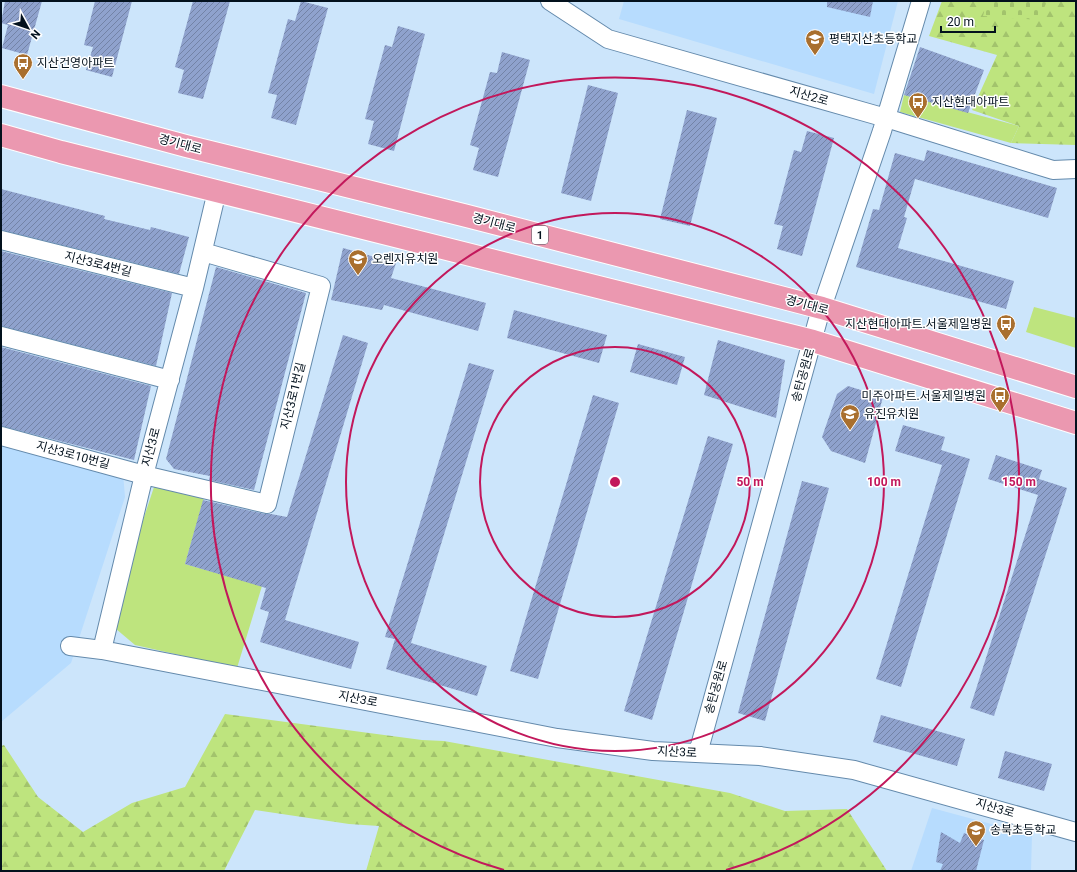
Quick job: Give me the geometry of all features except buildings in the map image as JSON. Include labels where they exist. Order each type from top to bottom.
[{"type":"main road","name":"경기대로","points":[[1,96],[186,146],[822,308],[1076,387]]},
{"type":"main road","points":[[1,134],[217,191],[813,340],[1076,423]]},
{"type":"street","name":"지산2로","points":[[550,1],[608,39],[886,118],[1054,170],[1076,169]]},
{"type":"street","name":"송탄공원로","points":[[698,753],[822,308],[886,118],[920,1]]},
{"type":"street","name":"지산3로","points":[[217,191],[194,288],[144,475],[102,650],[557,738],[653,751],[760,756],[854,770],[1076,832]]},
{"type":"street","name":"지산3로4번길","points":[[1,240],[194,288]]},
{"type":"street","name":"지산3로1번길","points":[[144,475],[267,504],[321,286],[203,252]]},
{"type":"street","points":[[1,336],[170,380]]},
{"type":"street","name":"지산3로10번길","points":[[1,436],[144,475]]},
{"type":"street","points":[[70,646],[102,650]]},
{"type":"shaded area","name":"평택지산초등학교","points":[[624,1],[898,1],[874,94],[619,19]]},
{"type":"shaded area","points":[[1,441],[123,473],[125,497],[71,663],[1,722]]},
{"type":"shaded area","name":"송북초등학교","points":[[932,808],[1032,835],[1031,871],[911,871]]},
{"type":"green space","points":[[942,1],[1076,1],[1076,145],[1011,143],[1019,126],[972,110],[997,55],[929,36]]},
{"type":"green space","points":[[987,1],[1047,1],[1039,20],[983,16]]},
{"type":"green space","points":[[904,95],[1019,126],[1011,143],[900,112]]},
{"type":"green space","points":[[1034,307],[1076,318],[1076,348],[1026,332]]},
{"type":"green space","points":[[155,484],[204,498],[185,564],[262,586],[237,668],[135,645],[109,623]]},
{"type":"green space","points":[[225,714],[422,740],[444,741],[730,793],[785,811],[847,809],[887,871],[366,871],[379,826],[349,824],[255,810],[224,871],[1,871],[1,746],[4,745],[38,797],[83,832],[132,803],[185,787]]},
{"type":"place","name":"평택지산초등학교","points":[[815,56]]},
{"type":"place","name":"지산건영아파트","points":[[23,80]]},
{"type":"place","name":"지산현대아파트","points":[[918,119]]},
{"type":"place","name":"오렌지유치원","points":[[358,276]]},
{"type":"place","name":"지산현대아파트.서울제일병원","points":[[1006,341]]},
{"type":"place","name":"미주아파트.서울제일병원","points":[[1000,413]]},
{"type":"place","name":"유진유치원","points":[[850,431]]},
{"type":"place","name":"송북초등학교","points":[[976,847]]}]
